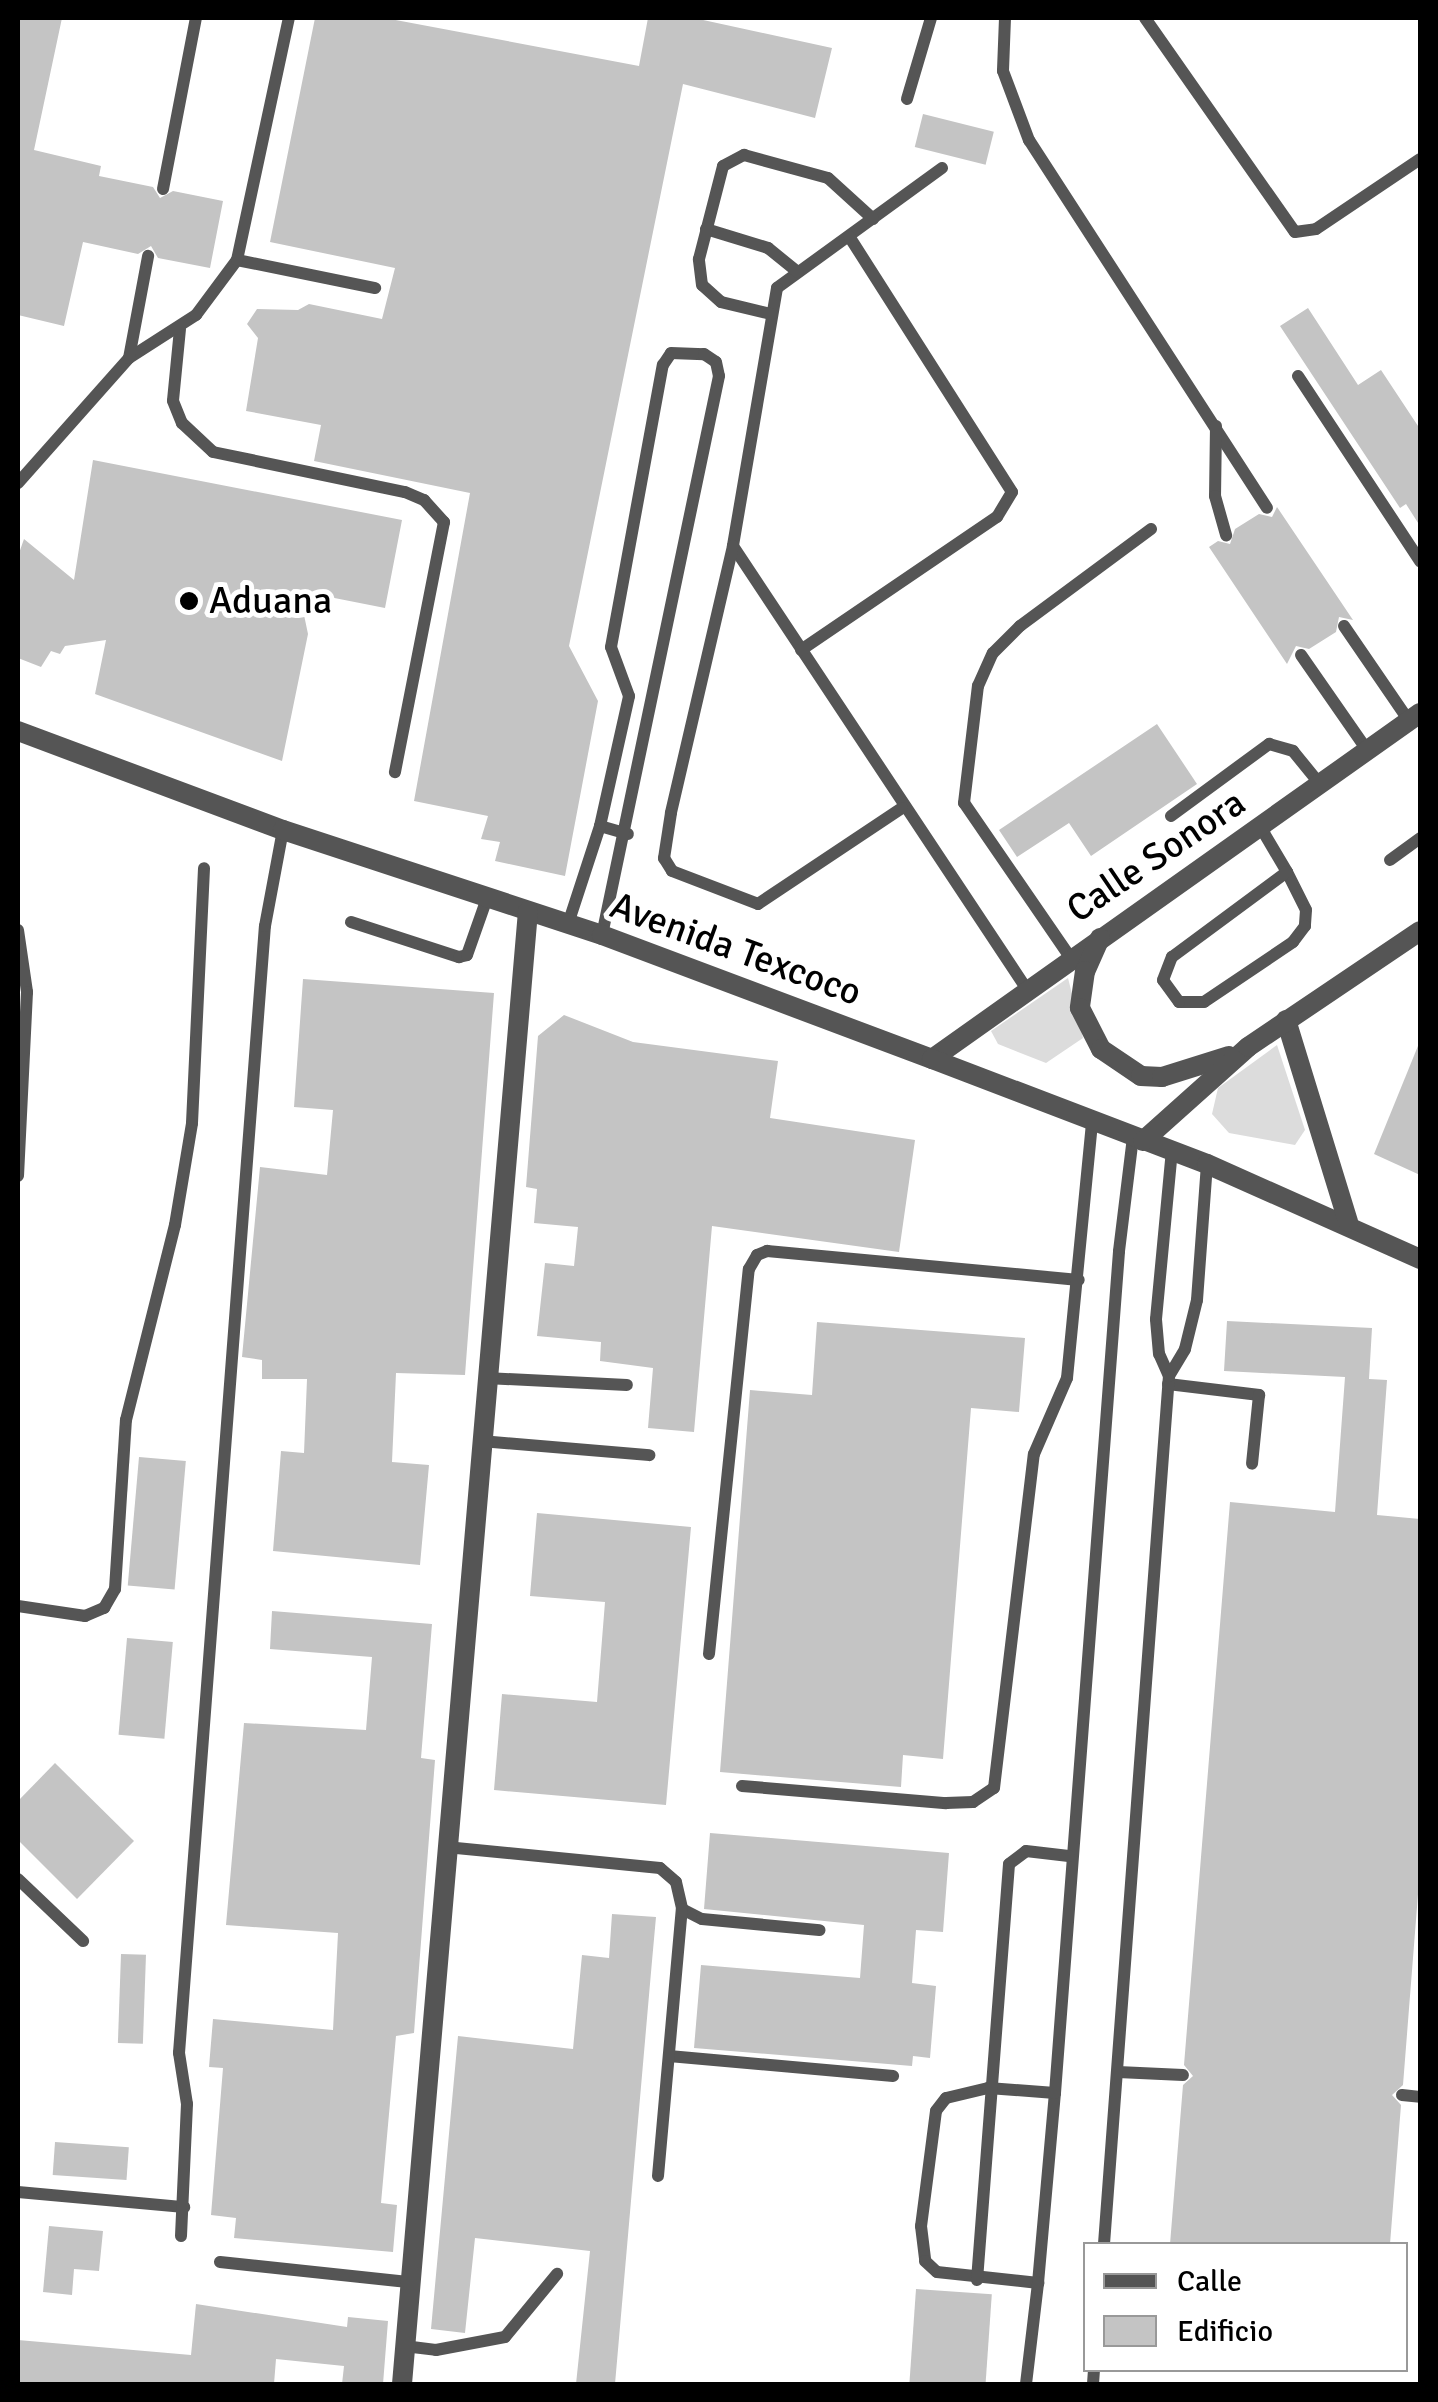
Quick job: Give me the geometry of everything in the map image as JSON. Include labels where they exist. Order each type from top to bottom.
[{"type":"street","name":"Calle Sonora","points":[[932,1059],[1026,988],[1415,717]]},
{"type":"street","name":"Avenida Texcoco","points":[[18,732],[486,901],[602,936],[932,1059],[1348,1222],[1418,1263]]},
{"type":"street","points":[[402,2384],[528,911]]},
{"type":"street","points":[[1138,1139],[1248,1047],[1420,931]]},
{"type":"street","points":[[1101,936],[1085,971],[1080,1008],[1102,1049],[1122,1066],[1162,1077],[1248,1047]]},
{"type":"street","points":[[1286,1020],[1348,1222]]},
{"type":"lane","points":[[162,189],[196,18]]},
{"type":"lane","points":[[18,483],[129,358],[180,329],[210,301],[237,260],[289,18]]},
{"type":"lane","points":[[907,99],[931,18]]},
{"type":"lane","points":[[1006,18],[1003,71],[1028,140],[1216,423],[1266,508]]},
{"type":"lane","points":[[1145,18],[1295,232],[1316,229],[1420,159]]},
{"type":"lane","points":[[772,314],[721,302],[702,284],[698,259],[723,166],[744,155],[839,182],[873,218]]},
{"type":"lane","points":[[902,808],[758,904],[672,871],[664,858],[733,546],[778,288],[942,168]]},
{"type":"lane","points":[[706,229],[768,248],[798,272]]},
{"type":"lane","points":[[802,650],[997,517],[1012,492],[848,236]]},
{"type":"lane","points":[[129,358],[148,256]]},
{"type":"lane","points":[[237,260],[375,288]]},
{"type":"lane","points":[[180,329],[173,401],[182,423],[212,452],[405,492],[424,500],[444,522],[395,772]]},
{"type":"lane","points":[[568,924],[600,826],[629,696],[611,647],[663,365],[671,353],[685,350],[716,362],[719,376],[656,701],[602,936]]},
{"type":"lane","points":[[1298,376],[1420,560]]},
{"type":"lane","points":[[1216,423],[1215,496],[1226,535]]},
{"type":"lane","points":[[1070,958],[964,803],[978,686],[993,653],[1020,626],[1151,530]]},
{"type":"lane","points":[[733,546],[902,808],[1026,988]]},
{"type":"lane","points":[[1344,626],[1415,717]]},
{"type":"lane","points":[[1301,655],[1367,750]]},
{"type":"lane","points":[[629,696],[656,701]]},
{"type":"lane","points":[[1170,816],[1269,744],[1293,752],[1320,783]]},
{"type":"lane","points":[[600,826],[628,834]]},
{"type":"lane","points":[[1260,828],[1286,872],[1306,910],[1301,934],[1204,1002],[1178,1002],[1162,980],[1172,957],[1286,872]]},
{"type":"lane","points":[[182,2236],[187,2104],[179,2054],[264,926],[283,830]]},
{"type":"lane","points":[[1390,860],[1420,838]]},
{"type":"lane","points":[[18,1606],[86,1616],[104,1608],[115,1590],[126,1420],[175,1225],[192,1123],[204,868]]},
{"type":"lane","points":[[351,922],[459,958],[467,954],[486,901]]},
{"type":"lane","points":[[18,930],[18,1176]]},
{"type":"lane","points":[[742,1786],[946,1803],[973,1802],[994,1788],[1034,1454],[1067,1378],[1092,1122]]},
{"type":"lane","points":[[1026,2384],[1054,2093],[1070,1856],[1138,1139]]},
{"type":"lane","points":[[1169,1380],[1158,1354],[1156,1319],[1172,1152]]},
{"type":"lane","points":[[1104,2242],[1169,1380],[1185,1349],[1197,1300],[1207,1164]]},
{"type":"lane","points":[[710,1654],[749,1270],[756,1256],[768,1251],[1078,1280]]},
{"type":"lane","points":[[486,1378],[627,1386]]},
{"type":"lane","points":[[1169,1380],[1259,1395],[1252,1464]]},
{"type":"lane","points":[[481,1441],[649,1455]]},
{"type":"lane","points":[[446,1847],[660,1868],[676,1882],[682,1908],[658,2176]]},
{"type":"lane","points":[[977,2280],[988,2088],[1009,1864],[1026,1851],[1070,1856]]},
{"type":"lane","points":[[18,1879],[83,1941]]},
{"type":"lane","points":[[682,1908],[725,1924],[819,1930]]},
{"type":"lane","points":[[669,2056],[893,2076]]},
{"type":"lane","points":[[1118,2072],[1184,2075]]},
{"type":"lane","points":[[1038,2282],[977,2280],[937,2272],[925,2262],[921,2226],[936,2111],[946,2098],[988,2088],[1054,2093]]},
{"type":"lane","points":[[1402,2094],[1420,2097]]},
{"type":"lane","points":[[18,2192],[184,2207]]},
{"type":"lane","points":[[220,2262],[408,2282]]},
{"type":"lane","points":[[404,2346],[436,2350],[505,2337],[557,2274]]},
{"type":"shaded area","points":[[1068,978],[1083,1038],[1046,1063],[998,1044],[991,1031]]},
{"type":"shaded area","points":[[1277,1045],[1305,1130],[1295,1145],[1229,1133],[1212,1114],[1218,1088]]},
{"type":"building","points":[[18,18],[62,18],[34,150],[101,166],[99,176],[153,187],[160,198],[173,191],[223,201],[210,268],[158,258],[151,246],[138,254],[83,242],[64,326],[18,315]]},
{"type":"building","points":[[315,18],[385,18],[639,66],[648,18],[694,18],[832,48],[815,118],[683,84],[569,646],[598,701],[565,876],[495,861],[500,842],[481,839],[488,816],[414,801],[470,493],[314,461],[321,425],[246,411],[258,338],[247,324],[257,309],[298,310],[309,304],[382,319],[395,268],[270,242]]},
{"type":"building","points":[[923,114],[994,132],[986,165],[915,147]]},
{"type":"building","points":[[1308,308],[1358,385],[1381,370],[1420,429],[1420,526],[1406,504],[1400,508],[1280,326]]},
{"type":"building","points":[[93,460],[402,520],[385,608],[299,591],[308,634],[282,761],[95,694],[106,640],[65,646],[60,654],[51,651],[41,667],[18,658],[18,556],[24,539],[74,580]]},
{"type":"building","points":[[1277,507],[1353,620],[1339,617],[1336,632],[1309,649],[1296,646],[1287,664],[1209,547],[1218,541],[1230,544],[1235,529],[1259,514],[1272,517]]},
{"type":"building","points":[[1157,724],[1197,784],[1091,856],[1069,823],[1017,857],[999,830]]},
{"type":"building","points":[[303,979],[494,993],[465,1375],[396,1373],[392,1462],[429,1465],[420,1565],[273,1551],[281,1451],[304,1453],[307,1379],[262,1379],[262,1360],[242,1357],[260,1167],[327,1175],[333,1110],[294,1107]]},
{"type":"building","points":[[564,1015],[633,1042],[778,1061],[770,1118],[915,1140],[899,1252],[712,1226],[694,1432],[648,1428],[653,1368],[600,1361],[601,1342],[537,1336],[545,1263],[574,1266],[578,1227],[534,1223],[537,1189],[526,1187],[538,1036]]},
{"type":"building","points":[[1420,1041],[1420,1175],[1374,1154]]},
{"type":"building","points":[[1227,1321],[1372,1328],[1369,1379],[1387,1380],[1377,1515],[1420,1519],[1420,1869],[1403,2085],[1392,2095],[1401,2105],[1390,2242],[1170,2242],[1183,2085],[1193,2076],[1184,2065],[1230,1502],[1335,1512],[1345,1377],[1224,1371]]},
{"type":"building","points":[[817,1322],[1025,1338],[1019,1412],[971,1408],[943,1759],[903,1755],[901,1787],[720,1772],[750,1390],[812,1395]]},
{"type":"building","points":[[139,1457],[186,1461],[175,1590],[128,1586]]},
{"type":"building","points":[[537,1513],[691,1527],[666,1805],[494,1790],[502,1694],[597,1702],[605,1602],[530,1596]]},
{"type":"building","points":[[272,1611],[432,1624],[421,1758],[435,1760],[414,2033],[396,2036],[381,2203],[397,2205],[393,2252],[234,2238],[236,2218],[211,2215],[223,2068],[209,2067],[213,2019],[333,2030],[338,1933],[226,1925],[244,1723],[366,1730],[372,1657],[270,1649]]},
{"type":"building","points":[[127,1638],[173,1642],[164,1739],[119,1735]]},
{"type":"building","points":[[55,1763],[134,1841],[77,1899],[18,1840],[18,1801]]},
{"type":"building","points":[[710,1833],[949,1853],[943,1932],[916,1930],[912,1983],[936,1986],[930,2058],[913,2056],[912,2066],[694,2048],[701,1965],[860,1978],[864,1925],[704,1909]]},
{"type":"building","points":[[612,1914],[656,1917],[615,2384],[576,2384],[590,2251],[475,2238],[465,2333],[431,2329],[458,2036],[573,2049],[582,1955],[609,1958]]},
{"type":"building","points":[[121,1954],[146,1955],[143,2044],[118,2043]]},
{"type":"building","points":[[55,2142],[129,2147],[127,2180],[53,2175]]},
{"type":"building","points":[[49,2226],[103,2231],[99,2271],[74,2269],[72,2295],[43,2292]]},
{"type":"building","points":[[916,2289],[992,2294],[986,2384],[909,2384]]},
{"type":"building","points":[[196,2304],[347,2327],[348,2317],[388,2321],[383,2384],[342,2384],[344,2366],[276,2359],[274,2384],[18,2384],[18,2340],[191,2355]]},
{"type":"place","name":"Aduana","points":[[189,601]]}]
